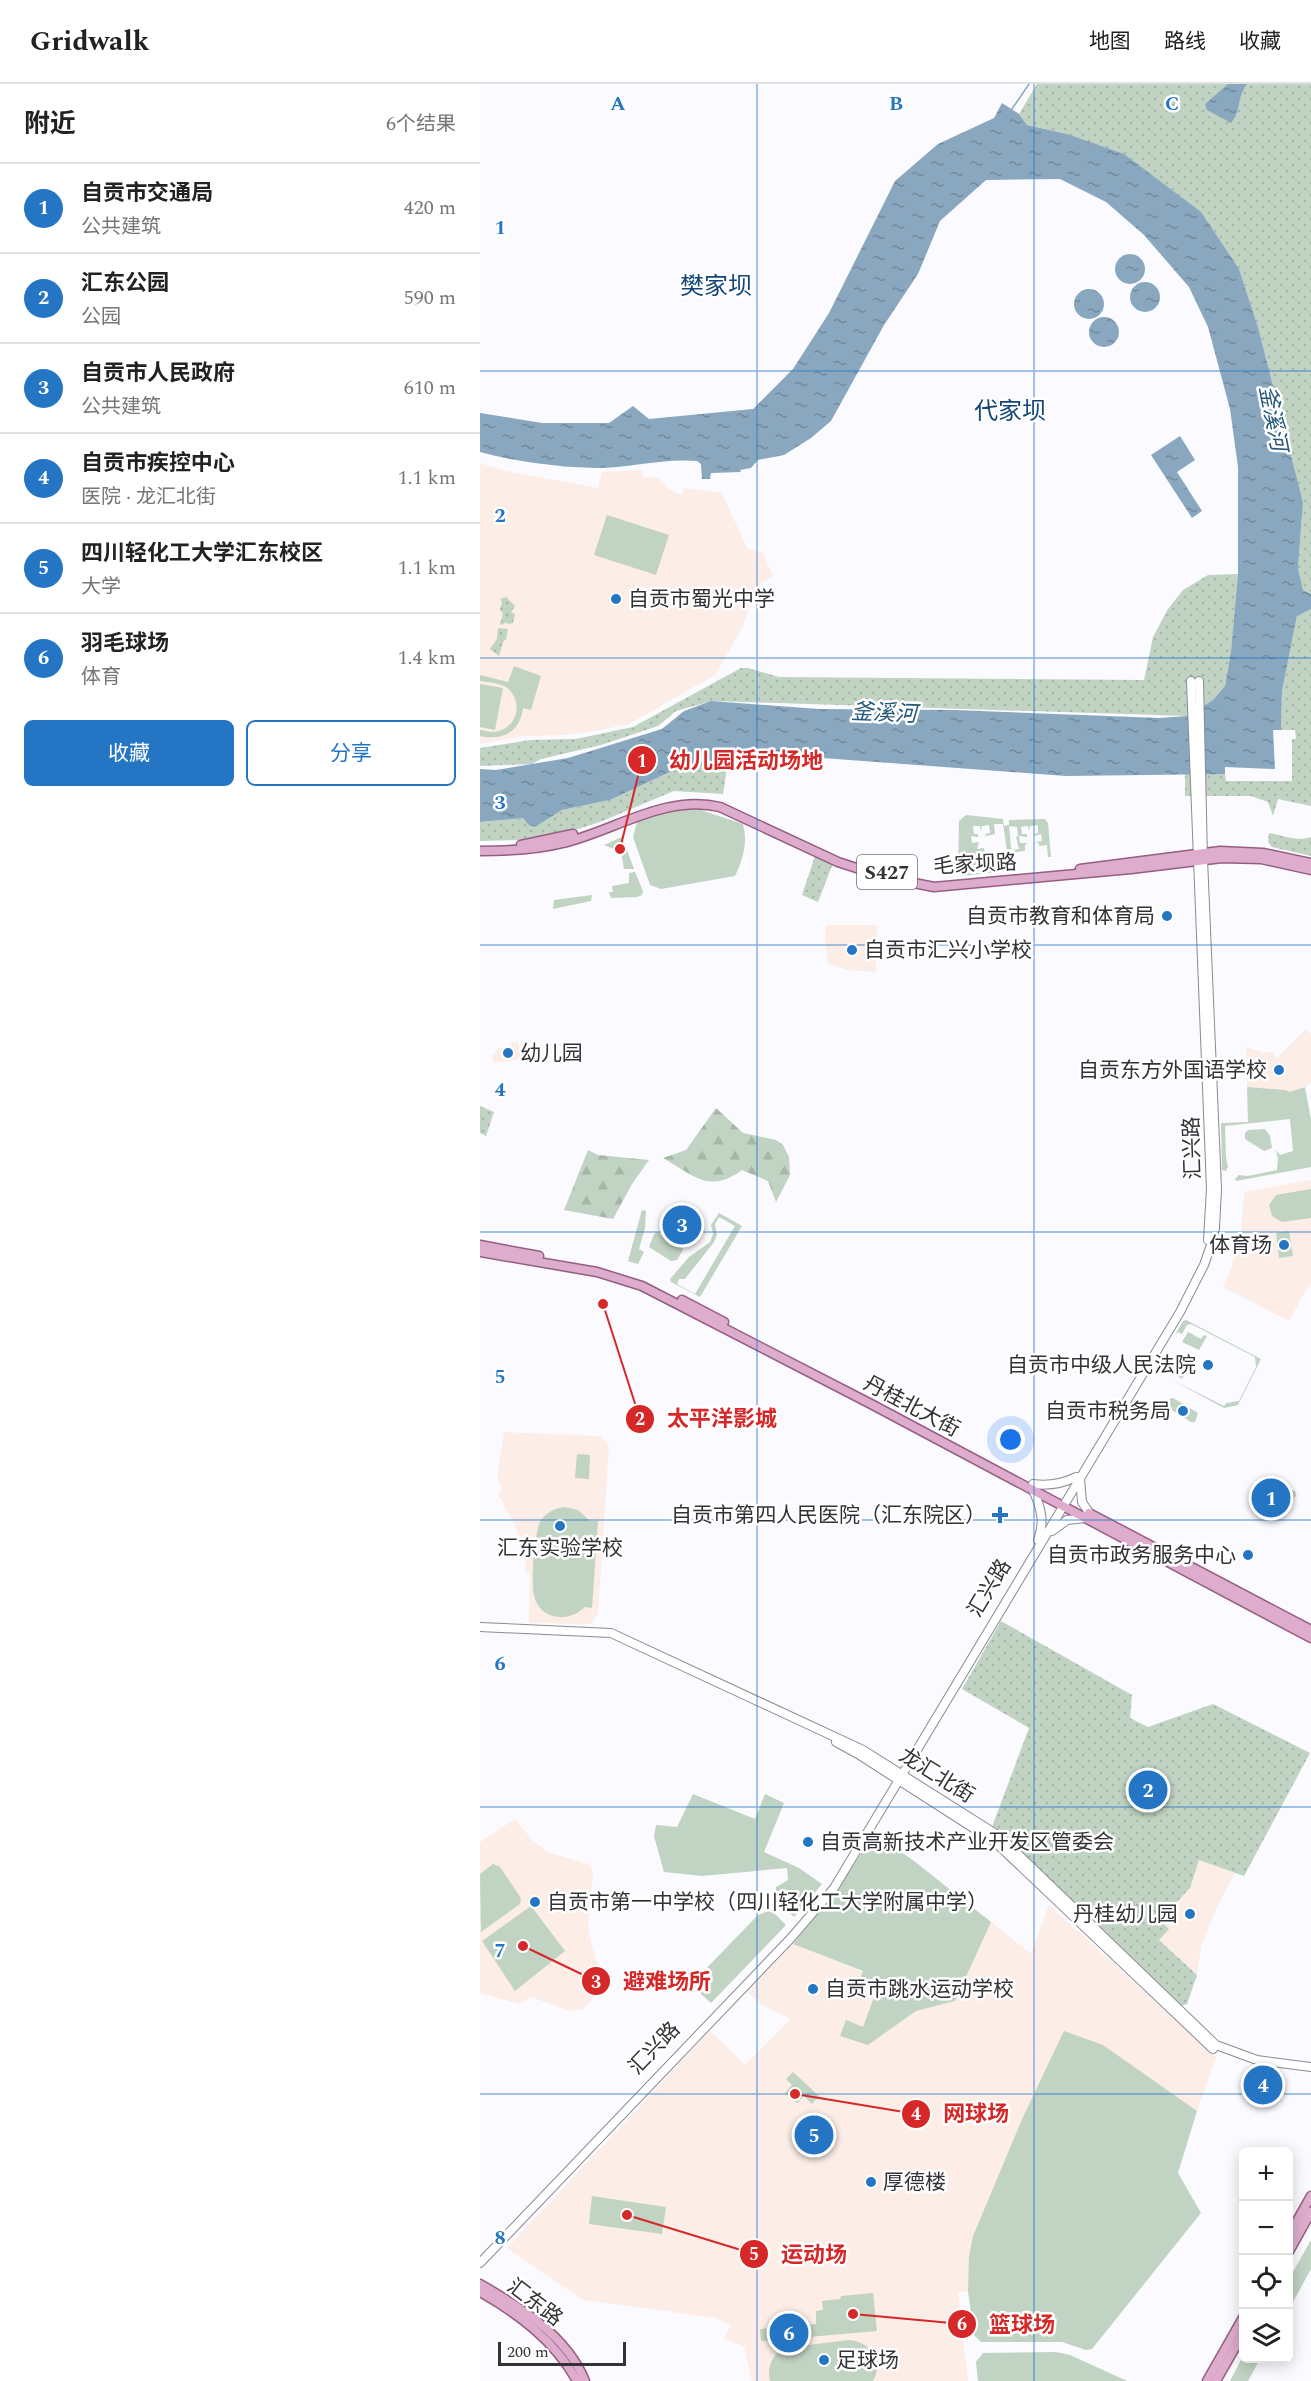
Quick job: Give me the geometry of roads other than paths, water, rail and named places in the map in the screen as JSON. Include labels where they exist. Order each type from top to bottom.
[{"type":"main road","name":"汇兴路","points":[[1063,1503],[1176,1310],[1200,1263],[1210,1227],[1211,1189],[1195,681]]},
{"type":"main road","name":"毛家坝路","points":[[480,846],[518,845],[564,837],[672,801],[705,798],[722,802],[840,857],[886,872],[935,881],[1056,872],[1242,851],[1311,863]]},
{"type":"main road","name":"毛家坝路","points":[[480,851],[519,851],[565,843],[674,806],[704,803],[720,807],[838,862],[884,877],[934,887],[1131,870],[1200,856],[1261,859],[1311,870]]},
{"type":"main road","name":"丹桂北大街","points":[[480,1245],[598,1267],[644,1281],[1063,1503],[1311,1630]]},
{"type":"main road","name":"丹桂北大街","points":[[480,1252],[597,1272],[642,1286],[1033,1487]]},
{"type":"main road","points":[[1078,1478],[1082,1502],[1088,1516],[1067,1520],[1040,1541],[1043,1529],[1041,1506],[1033,1487],[1064,1483],[1078,1478]]},
{"type":"main road","points":[[480,2263],[791,1938],[834,1888],[1063,1503]]},
{"type":"main road","name":"丹桂北大街","points":[[1088,1516],[1311,1638]]},
{"type":"main road","name":"龙汇北街","points":[[480,1627],[611,1632],[854,1745],[995,1842],[1214,2049],[1243,2062],[1311,2072]]},
{"type":"main road","name":"龙汇北街","points":[[480,1631],[596,1634],[619,1639],[841,1745],[899,1776],[999,1836],[1216,2045],[1257,2061],[1311,2067]]},
{"type":"main road","name":"汇兴路","points":[[480,2256],[778,1945],[815,1903],[840,1870],[899,1776]]},
{"type":"main road","points":[[1293,2228],[1311,2196]]},
{"type":"main road","points":[[1293,2244],[1311,2212]]},
{"type":"main road","name":"汇东路","points":[[480,2284],[513,2303],[565,2348],[585,2381]]},
{"type":"main road","name":"汇东路","points":[[480,2292],[511,2310],[535,2330],[559,2353],[577,2381]]},
{"type":"main road","points":[[1207,2381],[1239,2325]]},
{"type":"main road","points":[[1216,2381],[1239,2341]]},
{"type":"water","points":[[1228,84],[1247,84],[1241,95],[1237,114],[1231,123],[1207,110],[1205,104]]},
{"type":"water","name":"釜溪河","points":[[1002,103],[1019,114],[1027,125],[1067,134],[1124,154],[1201,212],[1239,269],[1258,327],[1303,502],[1298,568],[1303,590],[1311,594],[1311,609],[1297,616],[1282,691],[1281,730],[1273,730],[1275,769],[1225,767],[1225,774],[1066,776],[782,755],[674,770],[610,800],[562,810],[535,827],[529,825],[523,818],[480,822],[480,769],[496,770],[568,758],[662,729],[684,711],[711,701],[819,709],[954,710],[1160,718],[1187,716],[1213,700],[1225,686],[1231,651],[1238,574],[1238,467],[1230,409],[1208,327],[1189,287],[1144,235],[1106,202],[1060,179],[986,180],[940,221],[918,274],[884,325],[831,421],[811,438],[784,455],[758,460],[751,468],[740,470],[741,472],[711,473],[710,479],[702,479],[701,464],[697,461],[684,460],[595,468],[523,461],[480,452],[480,413],[542,423],[609,423],[633,406],[649,419],[753,409],[793,369],[829,313],[895,181],[938,144],[994,118]]},
{"type":"water","points":[[1130,254],[1141,258],[1145,269],[1141,280],[1130,284],[1119,280],[1115,269],[1119,258]]},
{"type":"water","points":[[1145,282],[1156,286],[1160,297],[1156,308],[1145,312],[1134,308],[1130,297],[1134,286]]},
{"type":"water","points":[[1089,289],[1100,293],[1104,304],[1100,315],[1089,319],[1078,315],[1074,304],[1078,293]]},
{"type":"water","points":[[1104,317],[1115,321],[1119,332],[1115,343],[1104,347],[1093,343],[1089,332],[1093,321]]},
{"type":"water","points":[[1180,436],[1195,460],[1177,472],[1202,511],[1192,518],[1151,455]]},
{"type":"waterway","points":[[1012,109],[1029,84]]},
{"type":"place","name":"自贡市蜀光中学","points":[[616,599]]},
{"type":"place","name":"幼儿园活动场地","points":[[620,849]]},
{"type":"place","name":"自贡市教育和体育局","points":[[1167,916]]},
{"type":"place","name":"自贡市汇兴小学校","points":[[852,950]]},
{"type":"place","name":"幼儿园","points":[[508,1053]]},
{"type":"place","name":"自贡东方外国语学校","points":[[1279,1070]]},
{"type":"place","name":"自贡市人民政府","points":[[682,1225]]},
{"type":"place","name":"体育场","points":[[1284,1245]]},
{"type":"place","name":"太平洋影城","points":[[603,1304]]},
{"type":"place","name":"自贡市中级人民法院","points":[[1208,1365]]},
{"type":"place","name":"自贡市税务局","points":[[1183,1411]]},
{"type":"place","name":"自贡市交通局","points":[[1271,1498]]},
{"type":"place","name":"自贡市第四人民医院（汇东院区）","points":[[1000,1515]]},
{"type":"place","name":"汇东实验学校","points":[[560,1526]]},
{"type":"place","name":"自贡市政务服务中心","points":[[1248,1555]]},
{"type":"place","name":"汇东公园","points":[[1148,1790]]},
{"type":"place","name":"自贡高新技术产业开发区管委会","points":[[808,1842]]},
{"type":"place","name":"自贡市第一中学校（四川轻化工大学附属中学）","points":[[535,1902]]},
{"type":"place","name":"丹桂幼儿园","points":[[1190,1914]]},
{"type":"place","name":"避难场所","points":[[523,1946]]},
{"type":"place","name":"自贡市跳水运动学校","points":[[813,1989]]},
{"type":"place","name":"自贡市疾控中心","points":[[1263,2085]]},
{"type":"place","name":"网球场","points":[[795,2094]]},
{"type":"place","name":"四川轻化工大学汇东校区","points":[[814,2135]]},
{"type":"place","name":"厚德楼","points":[[871,2182]]},
{"type":"place","name":"运动场","points":[[627,2215]]},
{"type":"place","name":"篮球场","points":[[853,2314]]},
{"type":"place","name":"羽毛球场","points":[[789,2333]]},
{"type":"place","name":"足球场","points":[[824,2360]]},
{"type":"district","name":"樊家坝","points":[[716,286]]},
{"type":"district","name":"代家坝","points":[[1010,411]]}]
